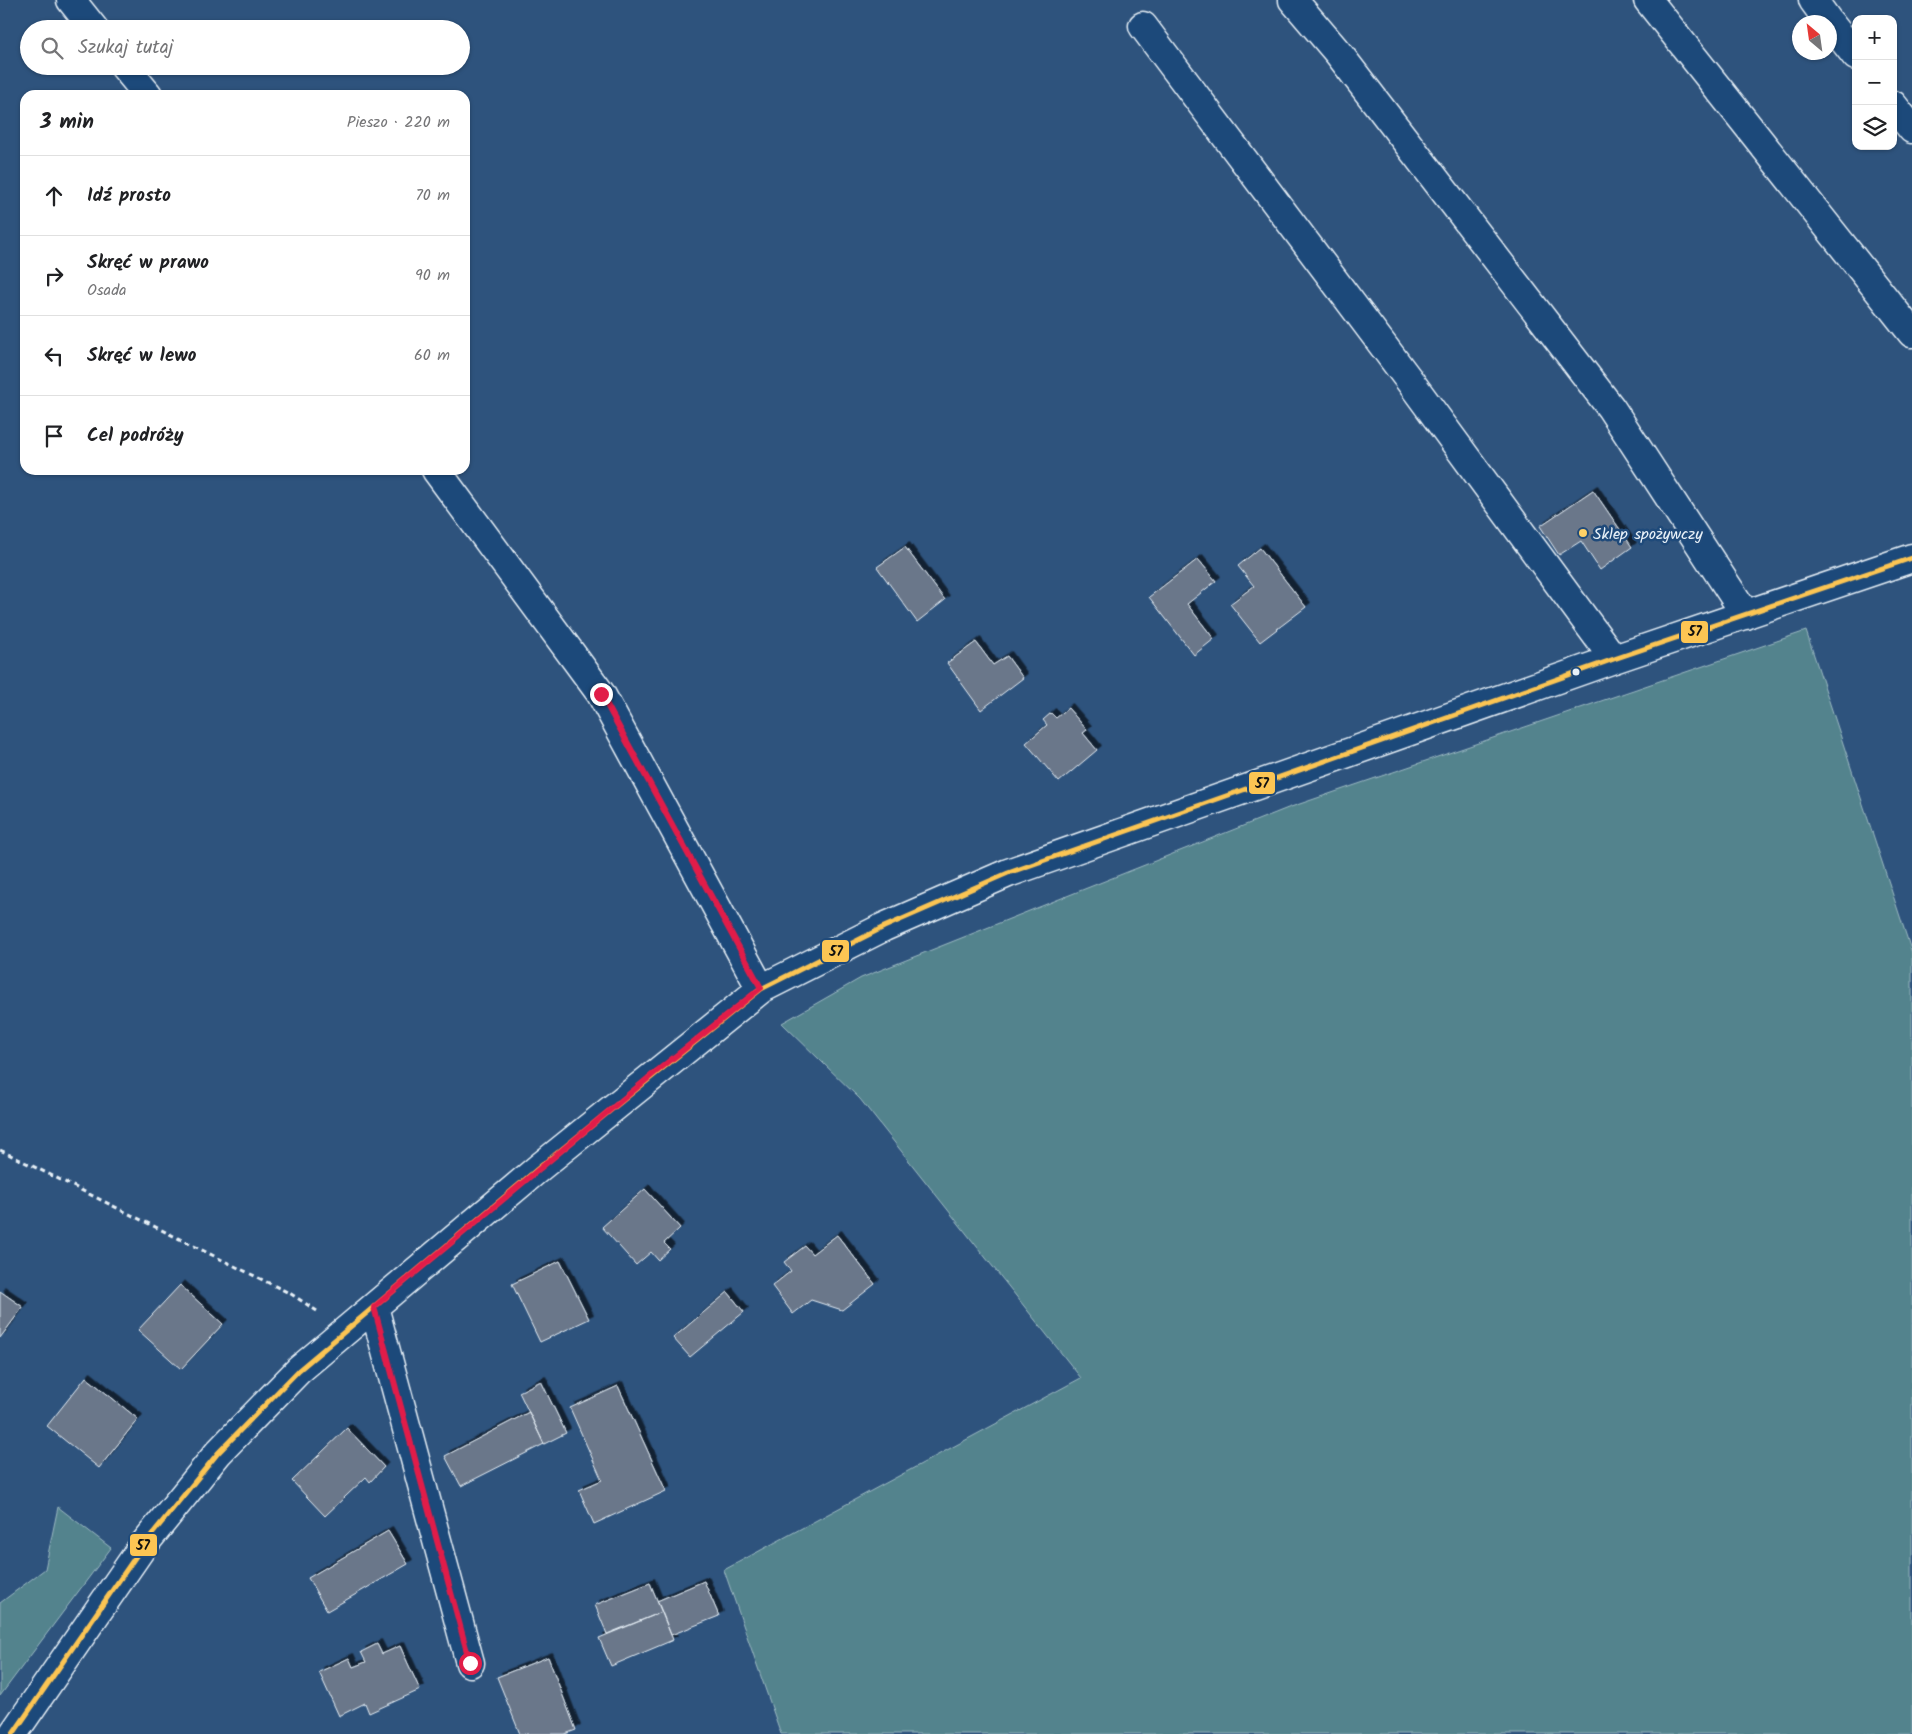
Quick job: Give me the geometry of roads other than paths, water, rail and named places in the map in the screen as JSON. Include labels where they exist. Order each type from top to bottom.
[{"type":"street","points":[[71,0],[87,20]]},
{"type":"street","points":[[1293,0],[1339,54],[1611,408],[1746,615]]},
{"type":"street","points":[[1648,0],[1912,334]]},
{"type":"street","points":[[1813,0],[1823,15]]},
{"type":"street","points":[[1143,26],[1412,384],[1614,659]]},
{"type":"street","points":[[1837,33],[1852,51]]},
{"type":"street","points":[[131,75],[144,90]]},
{"type":"street","points":[[1897,110],[1912,129]]},
{"type":"street","points":[[440,475],[601,694],[761,988]]},
{"type":"street","points":[[13,1734],[145,1543],[218,1453],[299,1370],[645,1081],[761,988],[884,927],[1008,873],[1614,659],[1912,558]]},
{"type":"street","points":[[374,1307],[470,1663]]},
{"type":"place","name":"Sklep spożywczy","points":[[1583,533]]}]
